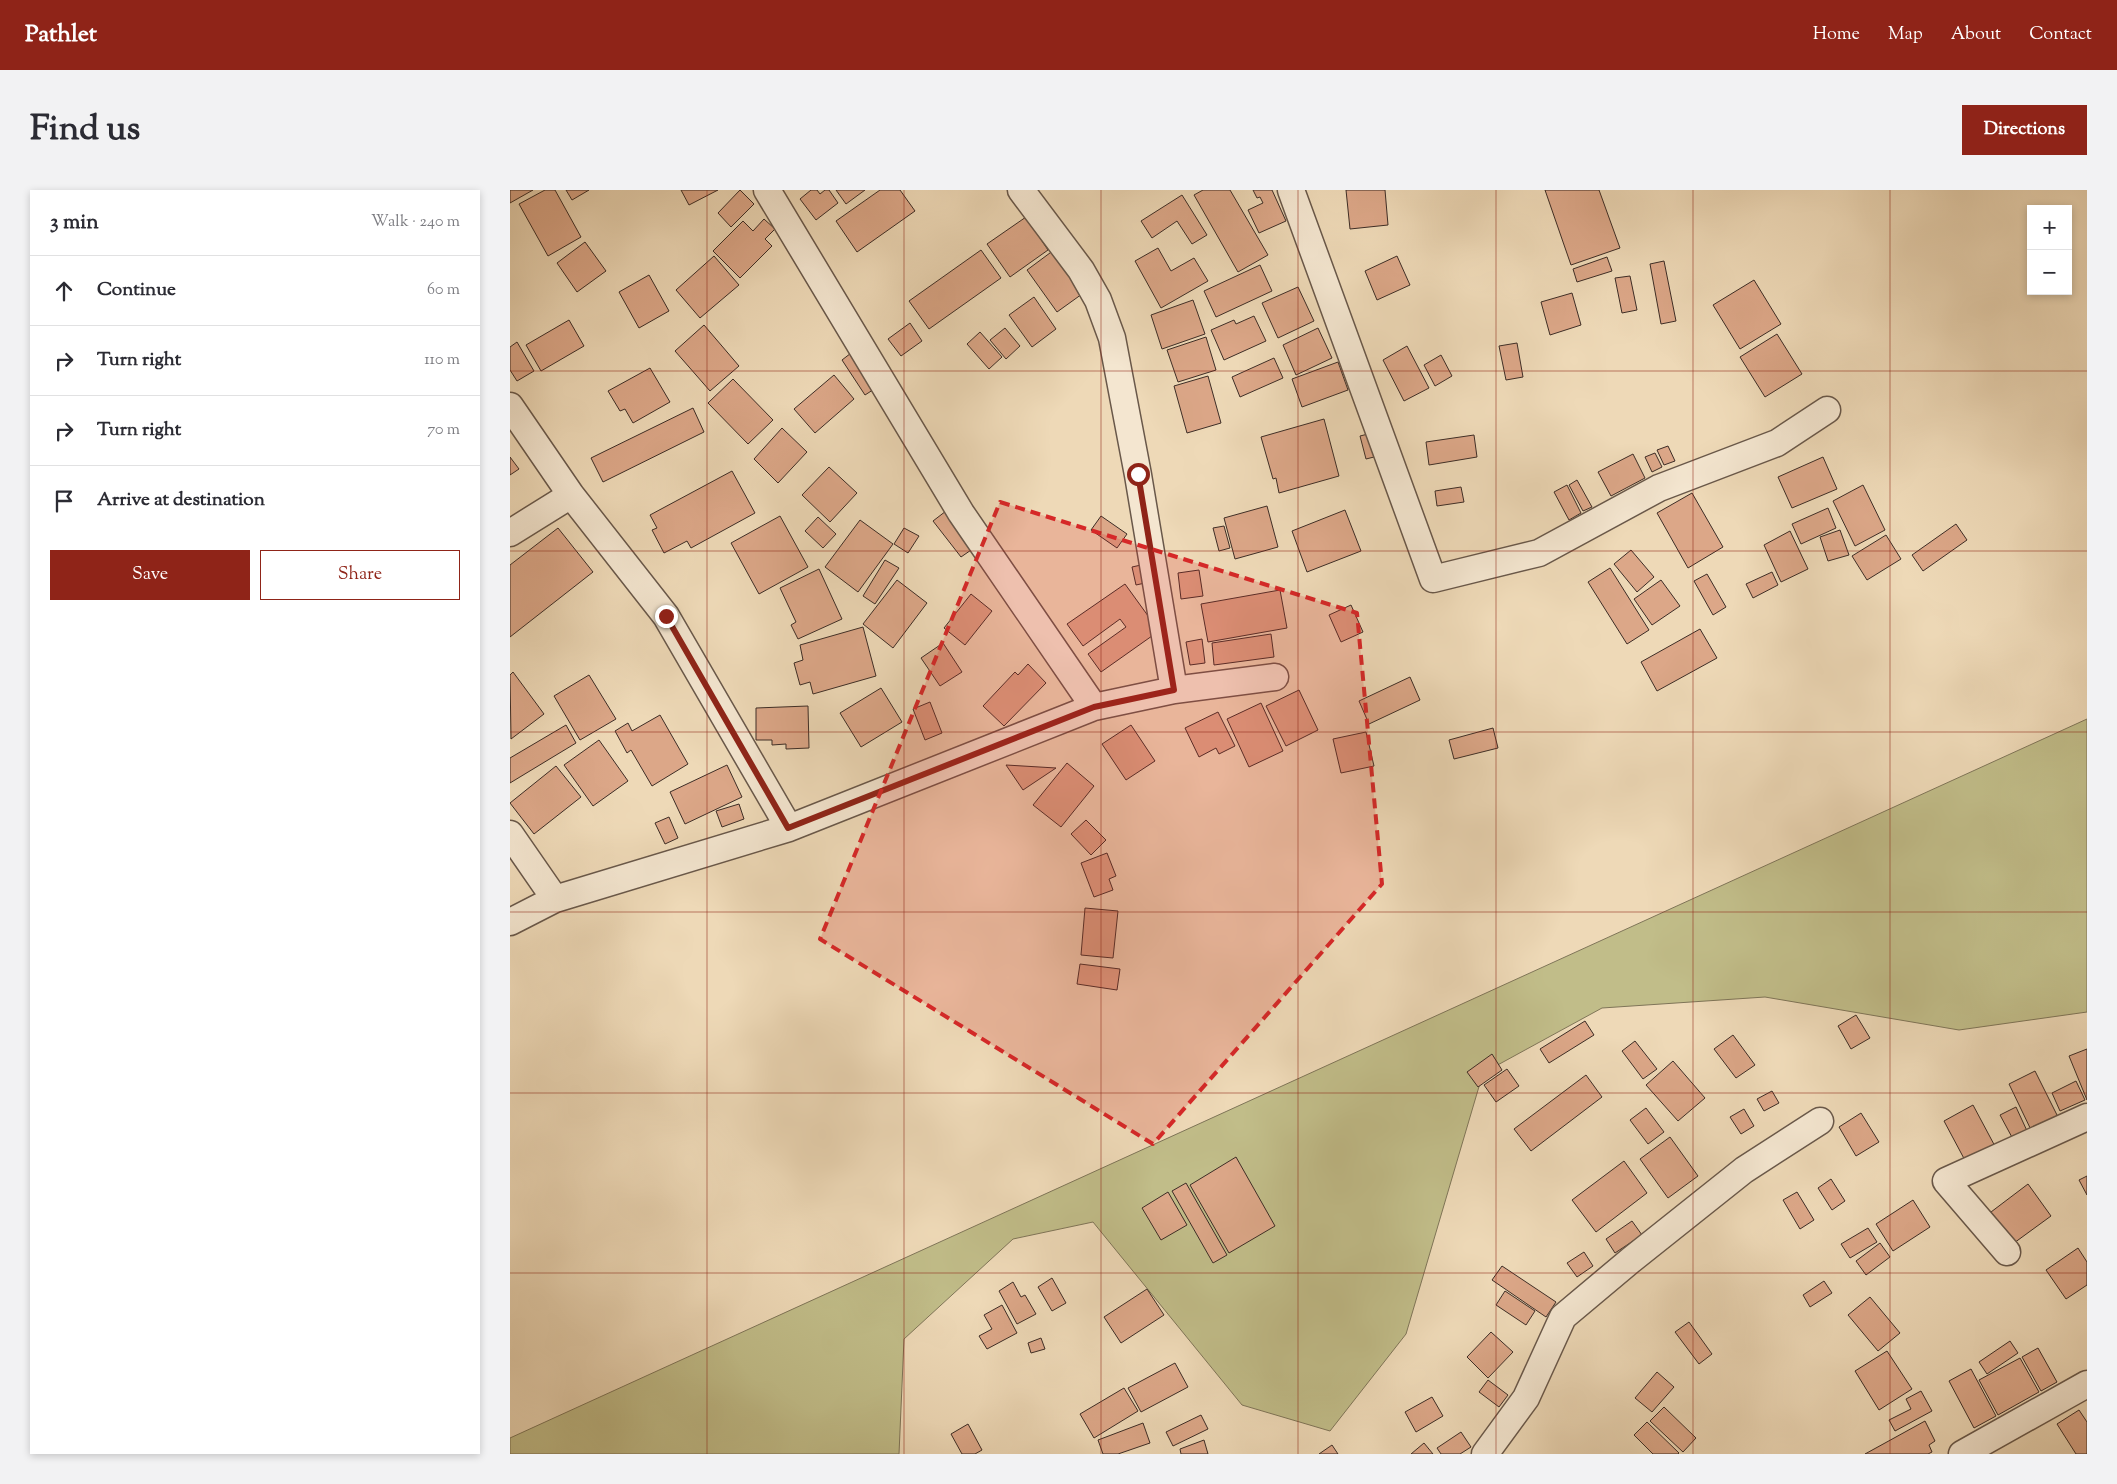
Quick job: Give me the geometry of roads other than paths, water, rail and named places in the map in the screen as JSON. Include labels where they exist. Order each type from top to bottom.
[{"type":"street","points":[[767,190],[961,513],[1094,707]]},
{"type":"street","points":[[1020,190],[1081,270],[1098,300],[1112,338],[1140,484],[1174,690]]},
{"type":"street","points":[[1291,190],[1433,580],[1540,553],[1659,488],[1777,443],[1827,410]]},
{"type":"street","points":[[510,406],[571,495],[666,616],[788,828]]},
{"type":"street","points":[[510,533],[571,495]]},
{"type":"street","points":[[510,922],[555,900],[788,828],[1094,707],[1174,690],[1275,677]]},
{"type":"street","points":[[510,834],[555,900]]},
{"type":"street","points":[[2007,1252],[1946,1181],[2087,1116]]},
{"type":"street","points":[[1485,1454],[1526,1398],[1563,1317],[1744,1170],[1820,1121]]},
{"type":"street","points":[[1962,1454],[2087,1384]]}]
